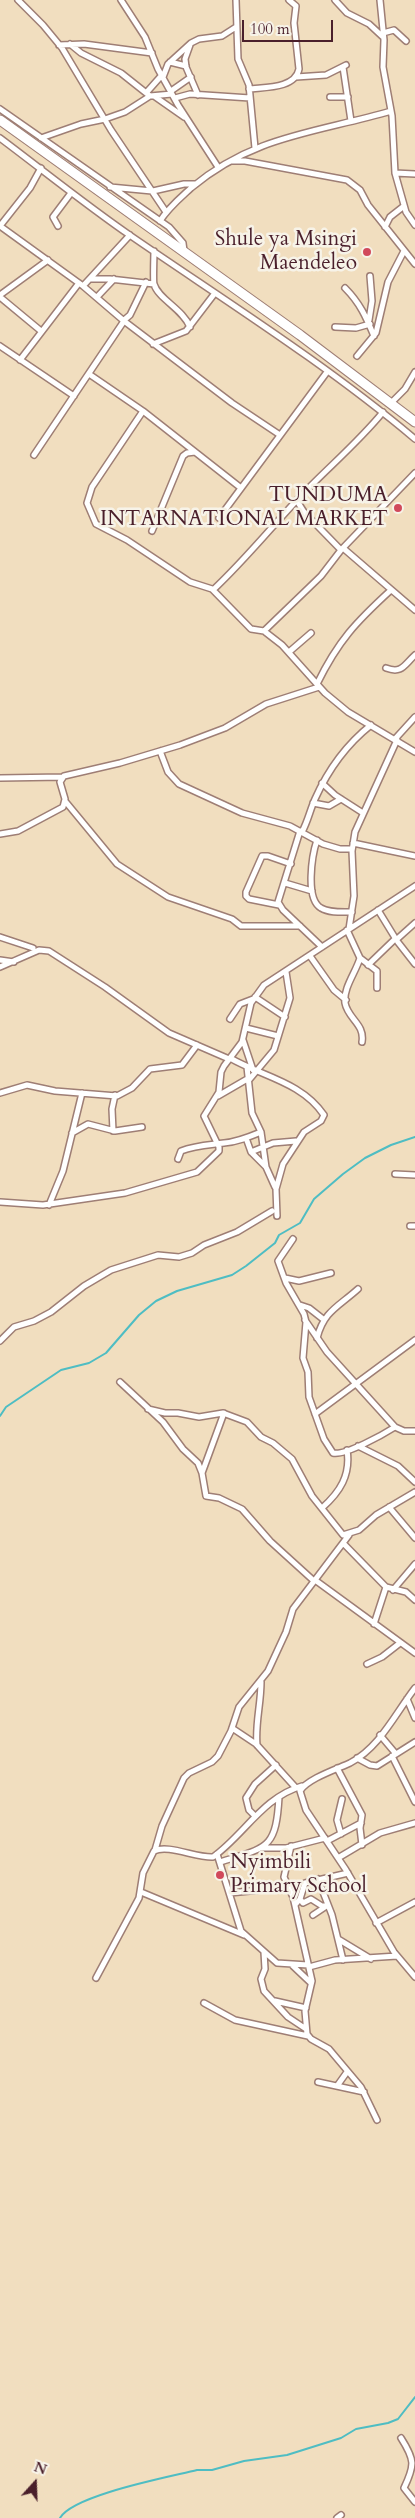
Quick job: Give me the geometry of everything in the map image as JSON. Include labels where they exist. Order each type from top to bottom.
[{"type":"highway","points":[[0,120],[300,335],[415,422]]},
{"type":"street","points":[[18,0],[59,45],[166,212]]},
{"type":"street","points":[[121,0],[145,37],[162,76],[218,167]]},
{"type":"street","points":[[236,0],[238,59],[249,89],[255,148]]},
{"type":"street","points":[[290,0],[296,6],[294,23],[299,69],[296,78]]},
{"type":"street","points":[[335,0],[347,13],[369,24],[383,35]]},
{"type":"street","points":[[380,0],[383,67],[391,111],[395,173],[404,206],[415,225]]},
{"type":"street","points":[[41,138],[81,124],[125,112],[150,95],[170,62],[190,44],[200,39],[222,36],[236,27]]},
{"type":"street","points":[[383,35],[394,30],[406,41]]},
{"type":"street","points":[[59,45],[70,44],[152,53]]},
{"type":"street","points":[[70,44],[81,52],[121,72],[150,95],[187,118]]},
{"type":"street","points":[[190,44],[186,66],[198,95]]},
{"type":"street","points":[[170,62],[186,66]]},
{"type":"street","points":[[249,89],[280,84],[296,78],[326,75],[345,66],[351,121]]},
{"type":"street","points":[[173,94],[191,77]]},
{"type":"street","points":[[150,95],[183,94],[250,98]]},
{"type":"street","points":[[330,97],[348,97]]},
{"type":"street","points":[[0,109],[160,221],[178,236],[184,252]]},
{"type":"street","points":[[160,221],[166,212],[196,184],[218,167],[255,148],[285,136],[391,111]]},
{"type":"street","points":[[0,138],[71,193],[130,235],[292,345],[415,439]]},
{"type":"street","points":[[229,161],[245,161],[347,180],[360,190],[368,205],[415,264]]},
{"type":"street","points":[[41,168],[30,188],[0,226],[81,285],[124,321],[252,418],[280,435]]},
{"type":"street","points":[[395,173],[415,174]]},
{"type":"street","points":[[110,187],[152,191],[184,184],[196,184]]},
{"type":"street","points":[[58,226],[53,217],[71,193]]},
{"type":"street","points":[[385,227],[390,218],[404,206]]},
{"type":"street","points":[[20,360],[40,331],[81,285],[90,279],[130,235]]},
{"type":"street","points":[[154,251],[154,284],[163,296],[181,312],[190,326]]},
{"type":"street","points":[[357,356],[374,336],[382,315],[388,282],[404,251]]},
{"type":"street","points":[[40,331],[0,296],[48,260]]},
{"type":"street","points":[[369,323],[372,301],[370,276]]},
{"type":"street","points":[[90,279],[154,284]]},
{"type":"street","points":[[96,298],[114,280]]},
{"type":"street","points":[[34,455],[124,321],[130,315],[146,282]]},
{"type":"street","points":[[346,288],[357,300],[374,336]]},
{"type":"street","points":[[154,344],[186,331],[216,293]]},
{"type":"street","points":[[335,327],[356,328],[369,323]]},
{"type":"street","points":[[292,345],[300,335]]},
{"type":"street","points":[[0,346],[74,396]]},
{"type":"street","points":[[313,361],[320,350]]},
{"type":"street","points":[[219,518],[327,372]]},
{"type":"street","points":[[391,403],[405,389],[415,372]]},
{"type":"street","points":[[89,374],[144,411],[241,488]]},
{"type":"street","points":[[144,411],[92,487],[87,503],[96,524],[127,540],[190,582],[213,590],[251,628],[264,631],[289,652],[318,685],[348,712],[415,752]]},
{"type":"street","points":[[213,590],[297,501],[367,432],[382,412]]},
{"type":"street","points":[[152,531],[182,456],[186,453],[196,452]]},
{"type":"street","points":[[264,631],[321,576],[342,549],[415,473]]},
{"type":"street","points":[[297,501],[304,512],[342,549],[415,610]]},
{"type":"street","points":[[0,778],[63,777],[160,751],[225,728],[266,704],[318,685],[334,650],[346,635],[391,590]]},
{"type":"street","points":[[289,652],[311,632]]},
{"type":"street","points":[[386,668],[401,670],[415,655]]},
{"type":"street","points":[[377,988],[378,973],[360,958],[348,929],[354,896],[353,846],[363,813],[396,740],[415,717]]},
{"type":"street","points":[[279,905],[278,895],[283,890],[301,832],[322,783],[350,743],[371,725]]},
{"type":"street","points":[[160,751],[168,772],[178,784],[242,813],[290,826],[340,849],[353,846],[415,856]]},
{"type":"street","points":[[63,777],[60,782],[65,801],[117,864],[168,897],[232,919],[241,926],[300,926]]},
{"type":"street","points":[[322,783],[341,799],[363,813]]},
{"type":"street","points":[[313,803],[329,806],[341,799]]},
{"type":"street","points":[[0,834],[18,830],[52,814],[63,807],[65,801]]},
{"type":"street","points":[[317,840],[312,864],[312,891],[319,907],[335,911],[352,912]]},
{"type":"street","points":[[291,864],[268,856],[262,856],[246,896],[249,899],[279,905],[322,948]]},
{"type":"street","points":[[284,883],[312,891]]},
{"type":"street","points":[[218,1096],[221,1072],[243,1040],[254,998],[264,986],[415,886]]},
{"type":"street","points":[[378,910],[396,940],[415,964]]},
{"type":"street","points":[[368,965],[415,923]]},
{"type":"street","points":[[0,937],[34,948]]},
{"type":"street","points":[[0,967],[39,950],[56,954],[169,1033],[288,1084],[304,1094],[324,1113],[324,1118],[304,1132],[283,1164],[276,1188],[274,1213],[237,1232],[204,1245],[192,1254],[179,1257],[161,1255],[111,1270],[90,1282],[51,1312],[34,1321],[14,1328],[0,1341]]},
{"type":"street","points":[[310,956],[334,990],[346,1000]]},
{"type":"street","points":[[360,958],[346,992],[346,1000],[348,1009],[361,1027],[362,1042]]},
{"type":"street","points":[[0,960],[14,962]]},
{"type":"street","points":[[0,1202],[49,1205],[125,1193],[197,1172],[219,1152],[204,1116],[218,1096],[249,1079],[274,1050],[290,998],[286,972]]},
{"type":"street","points":[[254,998],[285,1017]]},
{"type":"street","points":[[230,1019],[240,1004],[254,998]]},
{"type":"street","points":[[246,1028],[278,1036]]},
{"type":"street","points":[[243,1040],[256,1070]]},
{"type":"street","points":[[0,1093],[27,1085],[55,1091],[115,1095],[132,1088],[150,1069],[182,1065],[197,1045]]},
{"type":"street","points":[[247,1067],[252,1113],[261,1132],[266,1166],[276,1188]]},
{"type":"street","points":[[49,1205],[63,1171],[82,1093]]},
{"type":"street","points":[[114,1131],[112,1109],[115,1095]]},
{"type":"street","points":[[72,1133],[88,1124],[114,1131],[130,1131],[142,1127]]},
{"type":"street","points":[[178,1158],[182,1151],[187,1149],[209,1143],[217,1144],[246,1138],[261,1132]]},
{"type":"street","points":[[246,1138],[251,1152],[266,1166]]},
{"type":"street","points":[[251,1152],[282,1141],[290,1144],[297,1141]]},
{"type":"street","points":[[395,1174],[415,1175]]},
{"type":"street","points":[[293,1239],[278,1261],[305,1319],[317,1338],[327,1352],[357,1383],[395,1428],[404,1432],[415,1431]]},
{"type":"street","points":[[285,1278],[299,1281],[332,1273]]},
{"type":"street","points":[[317,1338],[324,1319],[337,1305],[358,1289]]},
{"type":"street","points":[[300,1305],[309,1308],[324,1319]]},
{"type":"street","points":[[305,1319],[304,1362],[308,1372],[309,1397],[324,1440],[333,1453],[340,1453],[395,1428]]},
{"type":"street","points":[[315,1414],[415,1340]]},
{"type":"street","points":[[406,1347],[415,1348]]},
{"type":"street","points":[[120,1382],[198,1463],[206,1496],[219,1498],[242,1509],[270,1541],[314,1580],[415,1653]]},
{"type":"street","points":[[148,1409],[200,1417],[208,1414],[224,1413],[247,1422],[262,1437],[273,1443],[292,1459],[312,1496],[339,1532],[343,1535],[350,1535]]},
{"type":"street","points":[[202,1474],[224,1413]]},
{"type":"street","points":[[357,1446],[398,1466],[415,1482]]},
{"type":"street","points":[[322,1508],[334,1497],[346,1475],[349,1463],[347,1450]]},
{"type":"street","points":[[96,1978],[141,1892],[143,1873],[155,1850],[162,1826],[184,1778],[189,1773],[212,1762],[218,1756],[232,1728],[239,1706],[261,1681],[279,1648],[293,1609],[350,1535],[360,1530],[389,1507],[415,1492]]},
{"type":"street","points":[[389,1507],[415,1538]]},
{"type":"street","points":[[343,1543],[386,1587],[406,1592],[415,1600]]},
{"type":"street","points":[[393,1590],[415,1564]]},
{"type":"street","points":[[374,1624],[386,1587]]},
{"type":"street","points":[[367,1664],[382,1657],[400,1643]]},
{"type":"street","points":[[257,1745],[258,1719],[262,1701],[261,1681]]},
{"type":"street","points":[[155,1850],[161,1848],[205,1858],[217,1854],[255,1816],[280,1797],[357,1758],[370,1749],[408,1702],[415,1688]]},
{"type":"street","points":[[408,1702],[415,1708]]},
{"type":"street","points":[[408,1702],[415,1718]]},
{"type":"street","points":[[232,1728],[257,1745],[296,1788]]},
{"type":"street","points":[[380,1735],[394,1755],[415,1802]]},
{"type":"street","points":[[357,1758],[373,1766],[415,1742]]},
{"type":"street","points":[[255,1816],[249,1810],[246,1798],[255,1784],[276,1765]]},
{"type":"street","points":[[337,1768],[360,1811],[362,1844]]},
{"type":"street","points":[[303,1786],[300,1793],[306,1810],[348,1873],[396,1956],[415,1977]]},
{"type":"street","points":[[260,1848],[273,1838],[276,1832],[280,1797]]},
{"type":"street","points":[[341,1834],[337,1820],[342,1799]]},
{"type":"street","points":[[220,1862],[260,1848],[291,1846],[326,1840],[361,1823]]},
{"type":"street","points":[[338,1858],[392,1828],[415,1823]]},
{"type":"street","points":[[291,1846],[284,1877],[295,1905],[311,1983],[306,2008],[308,2036]]},
{"type":"street","points":[[217,1854],[236,1915],[245,1935]]},
{"type":"street","points":[[295,1905],[300,1899],[305,1883],[348,1873]]},
{"type":"street","points":[[318,1880],[338,1938],[343,1960]]},
{"type":"street","points":[[230,1893],[289,1888]]},
{"type":"street","points":[[141,1892],[245,1935],[277,1963],[292,1966],[308,1966],[343,1960],[396,1956]]},
{"type":"street","points":[[300,1899],[303,1903],[311,1899],[326,1907]]},
{"type":"street","points":[[376,1923],[415,1902]]},
{"type":"street","points":[[313,1915],[326,1907]]},
{"type":"street","points":[[338,1938],[371,1959]]},
{"type":"street","points":[[264,1951],[265,1969],[261,1986],[288,2017],[306,2029]]},
{"type":"street","points":[[292,1966],[311,1983]]},
{"type":"street","points":[[274,2001],[306,2008]]},
{"type":"street","points":[[204,2003],[235,2020],[308,2036],[329,2049],[364,2092],[372,2114],[377,2120]]},
{"type":"street","points":[[337,2086],[347,2072]]},
{"type":"street","points":[[318,2082],[364,2092]]},
{"type":"street","points":[[401,2438],[412,2457],[412,2474],[404,2488],[415,2502]]},
{"type":"waterway","points":[[0,1416],[6,1407],[61,1370],[89,1363],[106,1353],[139,1315],[156,1301],[177,1291],[232,1275],[246,1266],[275,1243],[279,1235],[300,1223],[314,1199],[343,1174],[365,1158],[391,1145],[415,1137]]},
{"type":"waterway","points":[[60,2518],[68,2510],[83,2502],[123,2488],[197,2470],[212,2470],[244,2461],[287,2455],[341,2438],[356,2429],[388,2423],[398,2419],[415,2397]]},
{"type":"place","name":"Shule ya Msingi Maendeleo","points":[[367,252]]},
{"type":"place","name":"TUNDUMA INTARNATIONAL MARKET","points":[[398,508]]},
{"type":"place","name":"Nyimbili Primary School","points":[[220,1875]]}]
